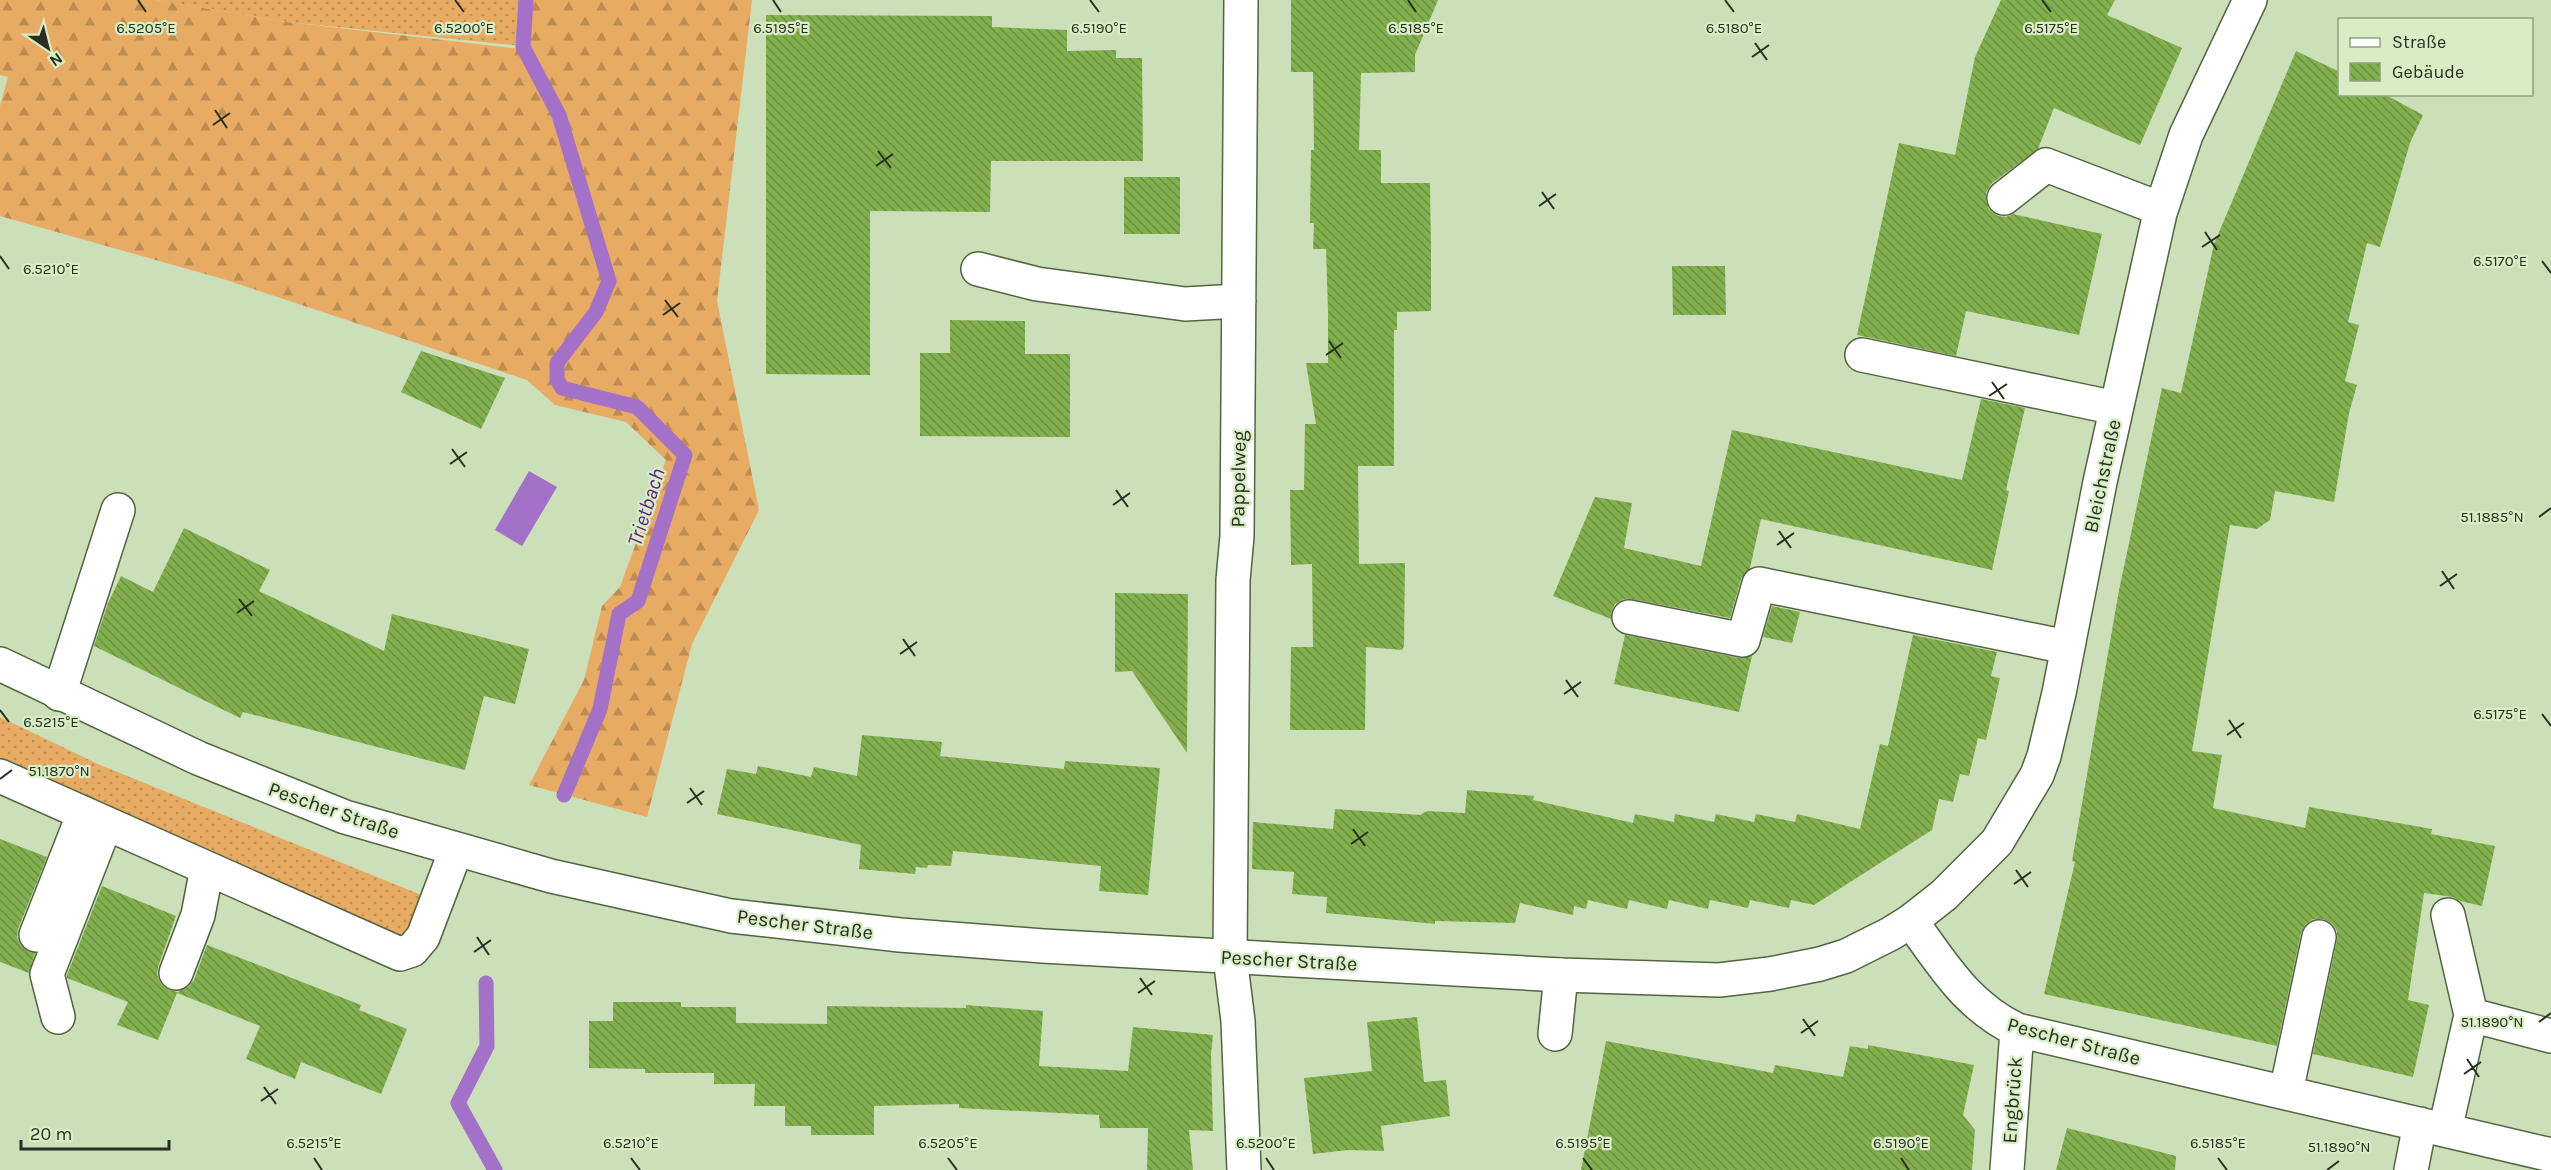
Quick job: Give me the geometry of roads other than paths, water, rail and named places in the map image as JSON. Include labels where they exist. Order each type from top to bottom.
[{"type":"main road","name":"Pappelweg","points":[[1241,0],[1230,957],[1238,1022],[1244,1170]]},
{"type":"main road","name":"Bleichstraße","points":[[1911,921],[1951,889],[1997,842],[2029,791],[2047,745],[2150,253],[2186,135],[2250,0]]},
{"type":"main road","points":[[2004,198],[2046,165],[2162,209]]},
{"type":"main road","points":[[978,269],[1037,284],[1185,304],[1239,301]]},
{"type":"main road","points":[[1862,355],[2116,408]]},
{"type":"main road","points":[[59,694],[118,510]]},
{"type":"main road","points":[[1629,617],[1743,640],[1759,584],[2067,647]]},
{"type":"main road","name":"Pescher Straße","points":[[0,664],[189,754],[297,799],[371,825],[506,864],[712,912],[797,924],[1020,944],[1561,975],[1719,980],[1770,974],[1820,964],[1846,956],[1911,921],[1979,1008],[2017,1030],[2551,1155]]},
{"type":"main road","points":[[0,776],[400,954],[412,950],[423,937],[456,850]]},
{"type":"main road","points":[[36,935],[95,818]]},
{"type":"main road","points":[[58,1017],[47,974],[95,818]]},
{"type":"main road","points":[[176,973],[198,915],[207,868]]},
{"type":"main road","points":[[2411,1170],[2433,1127],[2471,1015],[2448,915]]},
{"type":"main road","points":[[2286,1092],[2319,937]]},
{"type":"main road","points":[[1554,1034],[1561,975]]},
{"type":"main road","points":[[2471,1015],[2551,1036]]},
{"type":"main road","name":"Engbrück","points":[[2007,1170],[2017,1030]]},
{"type":"waterway","name":"Trietbach","points":[[526,0],[523,47],[559,115],[609,281],[596,312],[557,363],[557,379],[562,388],[637,407],[685,455],[638,601],[619,614],[600,709],[564,795]]},
{"type":"waterway","name":"Trietbach","points":[[486,983],[487,1046],[458,1103],[495,1170]]}]
